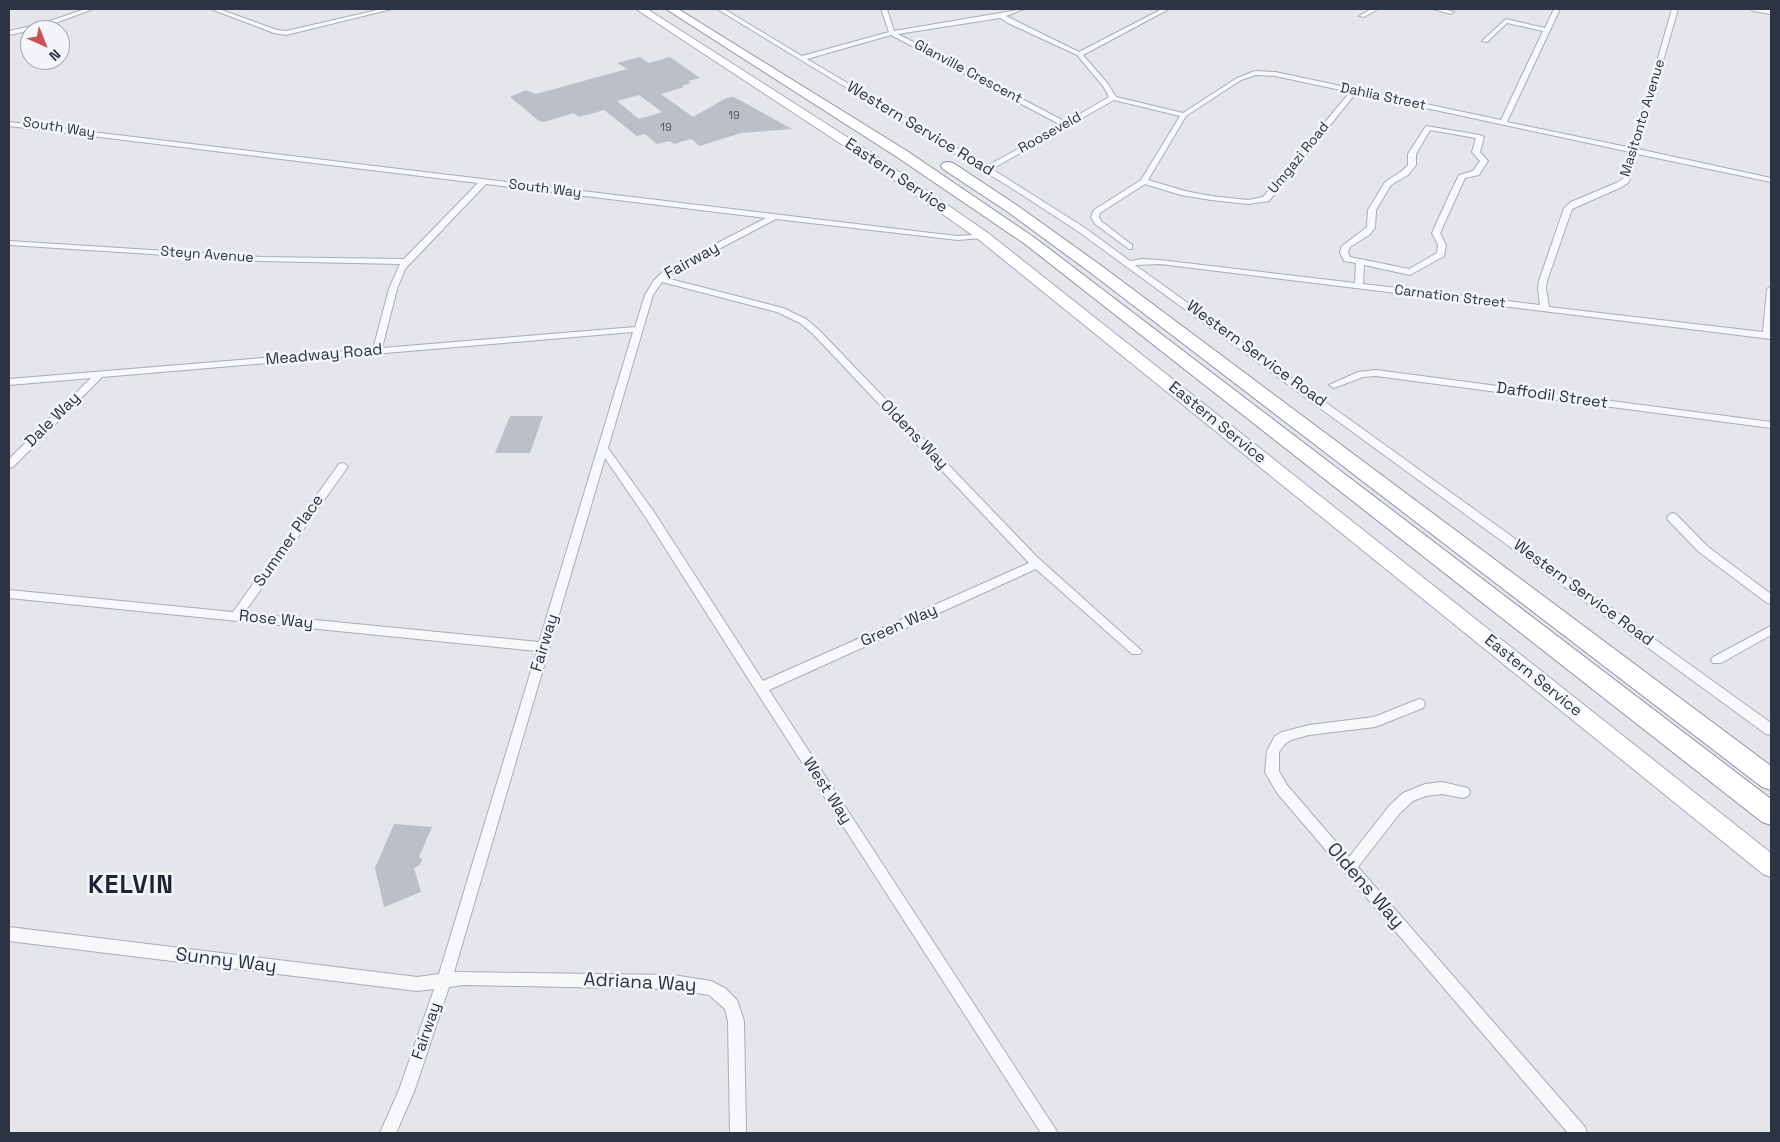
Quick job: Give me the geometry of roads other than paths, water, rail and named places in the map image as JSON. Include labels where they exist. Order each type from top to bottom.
[{"type":"highway","points":[[671,9],[902,154],[1023,236],[1771,814]]},
{"type":"highway","points":[[693,9],[833,95]]},
{"type":"highway","points":[[941,162],[1013,209],[1105,276],[1771,780]]},
{"type":"main road","name":"Eastern Service","points":[[641,9],[893,173],[983,236],[1771,867]]},
{"type":"street","points":[[9,33],[43,26],[90,9]]},
{"type":"street","points":[[214,9],[276,32],[286,32],[389,9]]},
{"type":"street","name":"Western Service Road","points":[[720,9],[986,169],[1082,230],[1771,730]]},
{"type":"street","points":[[884,9],[892,32]]},
{"type":"street","points":[[995,9],[1000,16],[1079,54],[1106,85],[1113,98],[1184,115]]},
{"type":"street","points":[[802,58],[892,32],[1000,16],[1021,9]]},
{"type":"street","points":[[1079,54],[1166,9]]},
{"type":"street","points":[[1362,16],[1375,9]]},
{"type":"street","points":[[1436,9],[1451,12]]},
{"type":"street","points":[[1503,123],[1557,9]]},
{"type":"street","name":"Masitonto Avenue","points":[[1546,308],[1542,289],[1543,281],[1566,211],[1574,204],[1626,181],[1675,9]]},
{"type":"street","points":[[1753,9],[1771,12]]},
{"type":"street","points":[[1485,41],[1504,21],[1547,30]]},
{"type":"street","name":"Glanville Crescent","points":[[892,32],[1065,124]]},
{"type":"street","name":"Dahlia Street","points":[[1129,247],[1103,227],[1095,217],[1097,212],[1144,181],[1184,115],[1239,79],[1255,73],[1275,74],[1354,90],[1771,180]]},
{"type":"street","name":"Umgazi Road","points":[[1144,181],[1184,193],[1211,198],[1248,202],[1266,199],[1354,90]]},
{"type":"street","name":"Rooseveld","points":[[986,169],[1113,98]]},
{"type":"street","points":[[1438,128],[1449,112]]},
{"type":"street","name":"South Way","points":[[9,122],[108,136],[948,237],[983,236]]},
{"type":"street","points":[[1429,127],[1438,128],[1480,138],[1476,152],[1484,161],[1476,173],[1460,179],[1436,233],[1442,245],[1439,256],[1420,264],[1412,272],[1373,277],[1360,264],[1346,258],[1344,252],[1346,246],[1371,228],[1372,210],[1386,186],[1412,165],[1412,154],[1425,130],[1429,127]]},
{"type":"street","points":[[376,350],[397,275],[405,262],[484,182]]},
{"type":"street","name":"Fairway","points":[[388,1133],[406,1092],[444,981],[649,295],[660,279],[675,268],[775,216]]},
{"type":"street","name":"Steyn Avenue","points":[[9,243],[262,259],[405,262]]},
{"type":"street","name":"Carnation Street","points":[[1130,263],[1142,261],[1160,262],[1359,286],[1373,277],[1546,308],[1769,335]]},
{"type":"street","points":[[1359,286],[1360,264]]},
{"type":"street","name":"Oldens Way","points":[[660,279],[780,310],[803,321],[817,333],[1038,564],[1136,651]]},
{"type":"street","points":[[1769,335],[1771,289]]},
{"type":"street","name":"Meadway Road","points":[[9,382],[639,329]]},
{"type":"street","name":"Daffodil Street","points":[[1334,385],[1360,374],[1376,373],[1771,426]]},
{"type":"street","name":"Dale Way","points":[[9,464],[98,376]]},
{"type":"street","name":"West Way","points":[[604,449],[650,516],[1050,1133]]},
{"type":"street","name":"Summer Place","points":[[236,616],[342,466]]},
{"type":"street","points":[[1672,517],[1703,549],[1771,600]]},
{"type":"street","name":"Green Way","points":[[760,688],[1038,564]]},
{"type":"street","name":"Rose Way","points":[[9,594],[544,648]]},
{"type":"street","points":[[1716,660],[1771,630]]},
{"type":"street","name":"Oldens Way","points":[[1419,704],[1375,722],[1309,730],[1287,736],[1276,745],[1272,763],[1276,781],[1579,1133]]},
{"type":"street","points":[[1349,867],[1364,852],[1395,810],[1408,797],[1425,790],[1442,788],[1463,792]]},
{"type":"street","name":"Sunny Way","points":[[9,934],[400,983],[417,984],[444,981]]},
{"type":"street","name":"Adriana Way","points":[[444,981],[464,978],[673,982],[711,988],[720,993],[732,1005],[736,1021],[738,1133]]},
{"type":"district","name":"KELVIN","points":[[131,886]]}]
